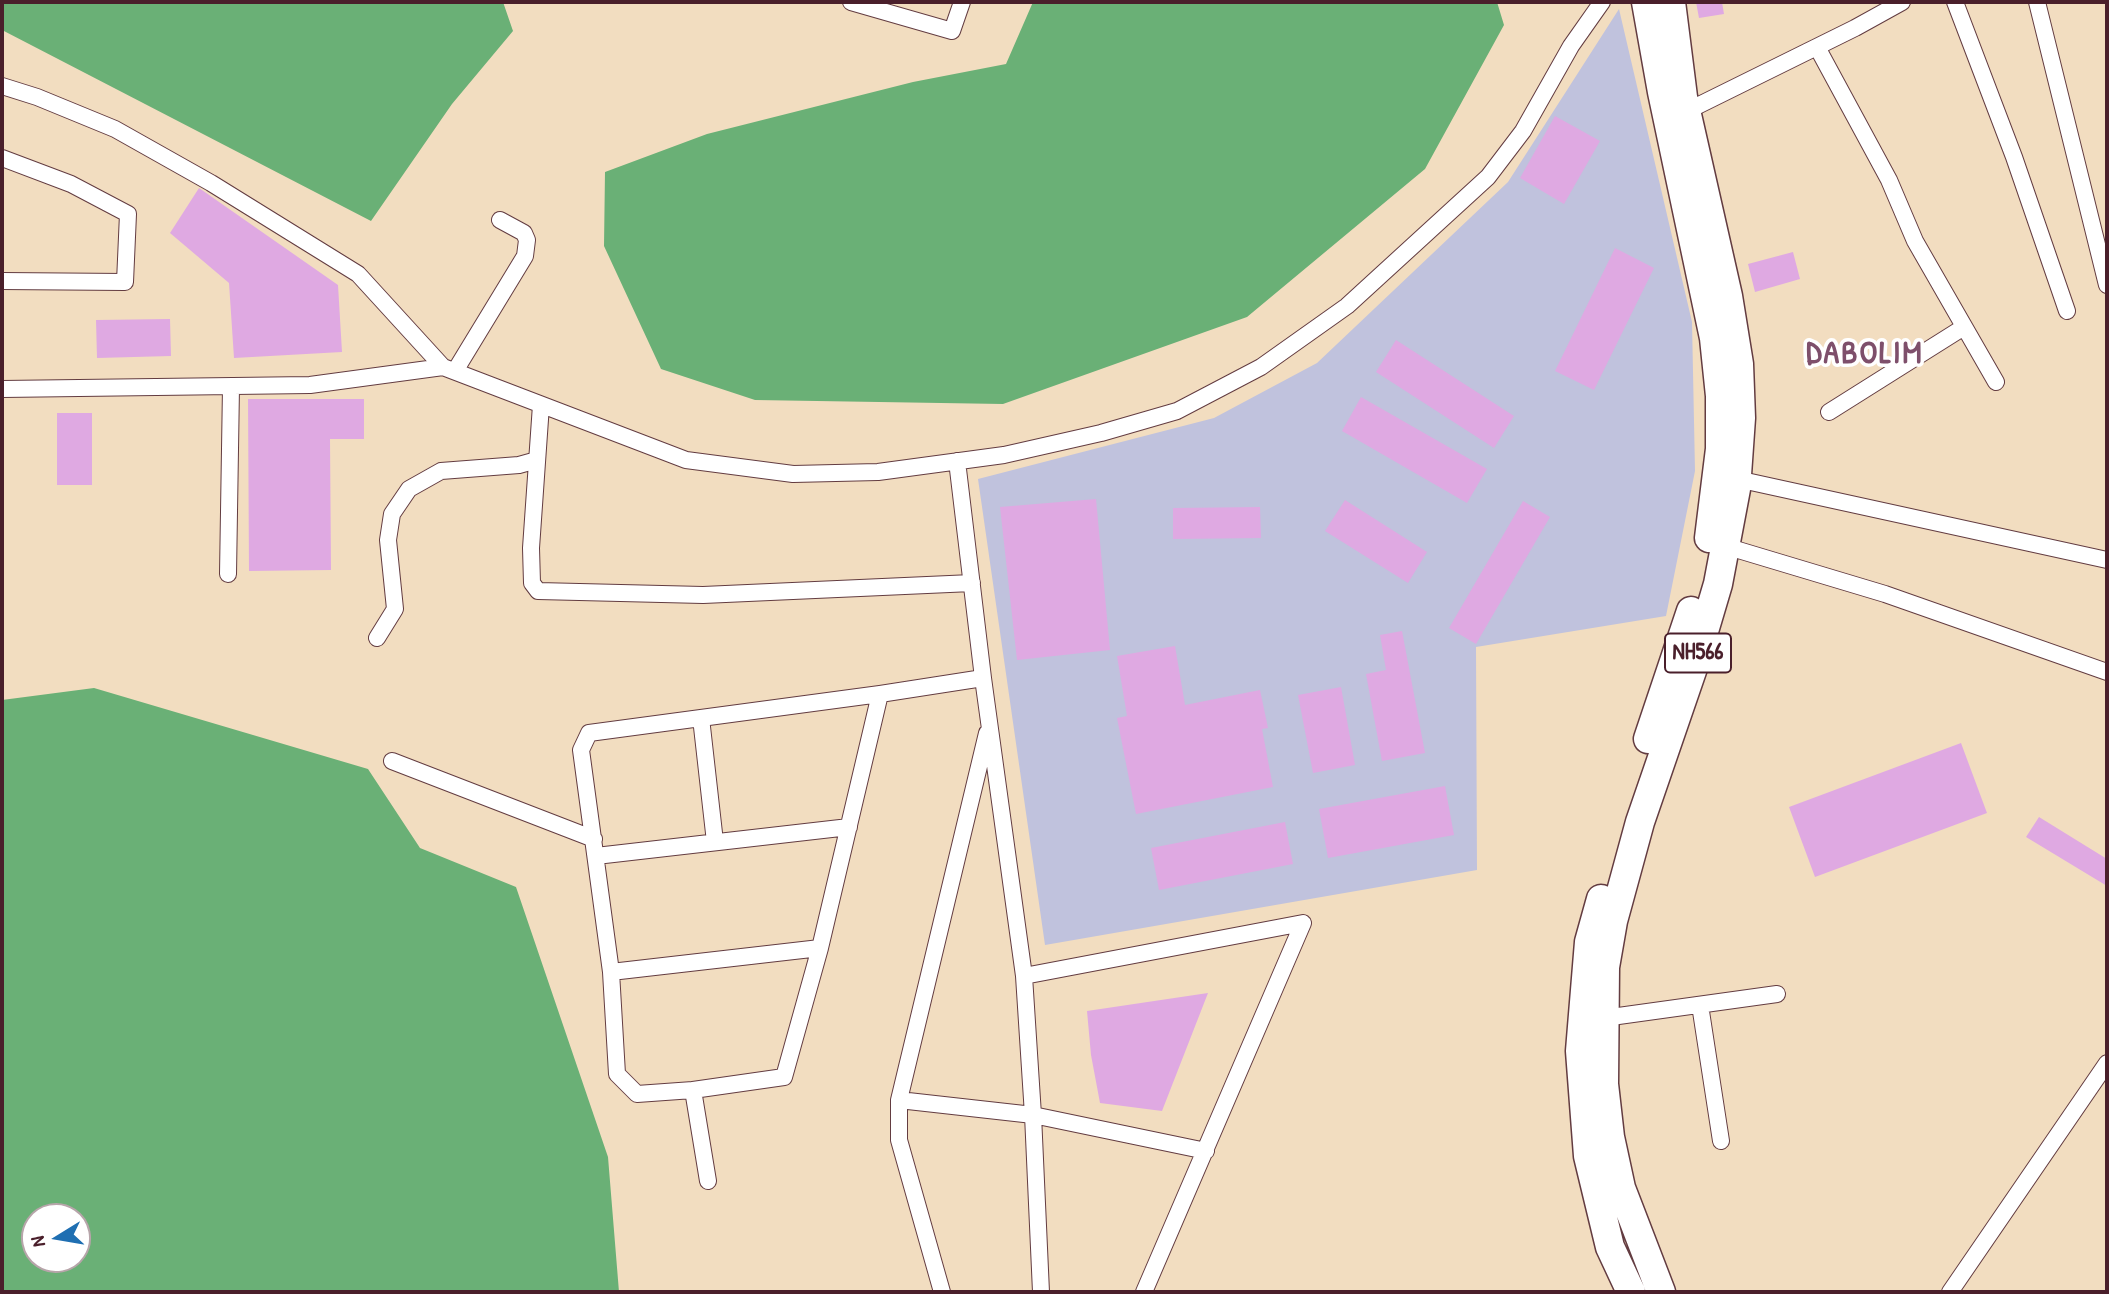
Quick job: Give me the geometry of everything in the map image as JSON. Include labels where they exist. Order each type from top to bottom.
[{"type":"highway","name":"NH566","points":[[1631,1292],[1610,1247],[1588,1156],[1580,1051],[1589,942],[1638,768],[1694,602],[1711,528],[1720,449],[1720,396],[1714,338],[1662,92],[1646,2]]},
{"type":"highway","name":"NH566","points":[[1661,1292],[1621,1188],[1610,1138],[1604,1084],[1605,967],[1613,920],[1640,822],[1698,653],[1718,584],[1737,479],[1741,418],[1739,364],[1728,296],[1686,111],[1671,2]]},
{"type":"street","points":[[851,2],[951,31],[962,2]]},
{"type":"street","points":[[2,86],[37,97],[115,129],[211,183],[347,267],[358,275],[449,369],[686,460],[793,474],[878,471],[1004,455],[1089,436],[1177,411],[1261,367],[1347,306],[1488,177],[1523,131],[1571,46],[1602,2]]},
{"type":"street","points":[[1686,111],[1902,2]]},
{"type":"street","points":[[1955,2],[2014,157],[2067,311]]},
{"type":"street","points":[[2037,2],[2107,285]]},
{"type":"street","points":[[1817,47],[1889,180],[1915,241],[1996,382]]},
{"type":"street","points":[[2,158],[71,184],[128,215],[125,282],[2,281]]},
{"type":"street","points":[[2,390],[310,385],[449,369],[525,256],[527,240],[524,233],[500,220]]},
{"type":"street","points":[[1829,412],[1964,327]]},
{"type":"street","points":[[228,575],[231,387]]},
{"type":"street","points":[[541,405],[531,548],[531,583],[538,591],[703,595],[972,583]]},
{"type":"street","points":[[377,638],[395,609],[388,540],[392,514],[409,489],[441,471],[519,465],[537,460]]},
{"type":"street","points":[[957,461],[989,725],[1024,975],[1041,1292]]},
{"type":"street","points":[[1737,479],[2107,560]]},
{"type":"street","points":[[1725,547],[1885,594],[2107,672]]},
{"type":"street","points":[[880,694],[820,948],[784,1077],[693,1090],[637,1094],[617,1074],[611,972],[581,750],[589,733],[983,678]]},
{"type":"street","points":[[701,718],[715,842]]},
{"type":"street","points":[[942,1292],[899,1139],[899,1100],[989,725]]},
{"type":"street","points":[[392,761],[595,847],[715,842],[849,827]]},
{"type":"street","points":[[1024,975],[1303,923],[1144,1292]]},
{"type":"street","points":[[611,972],[820,948]]},
{"type":"street","points":[[1604,1018],[1777,994]]},
{"type":"street","points":[[1700,1005],[1721,1141]]},
{"type":"street","points":[[1950,1292],[2107,1063]]},
{"type":"street","points":[[693,1090],[708,1181]]},
{"type":"street","points":[[899,1100],[1033,1115],[1206,1151]]},
{"type":"shaded area","points":[[1619,9],[1692,322],[1695,471],[1666,616],[1476,647],[1477,870],[1045,945],[978,479],[1214,418],[1317,363],[1508,182]]},
{"type":"green space","points":[[2,2],[503,2],[513,31],[452,104],[371,221],[2,30]]},
{"type":"green space","points":[[1033,2],[1497,2],[1504,25],[1425,169],[1247,317],[1003,404],[755,400],[661,369],[604,246],[605,172],[707,134],[913,82],[1006,64]]},
{"type":"green space","points":[[94,688],[368,769],[420,848],[516,887],[608,1157],[619,1292],[2,1292],[2,700]]},
{"type":"building","points":[[1696,2],[1722,2],[1724,14],[1699,18]]},
{"type":"building","points":[[1555,116],[1600,141],[1564,204],[1520,178]]},
{"type":"building","points":[[199,188],[338,285],[342,352],[234,358],[229,283],[170,233]]},
{"type":"building","points":[[1615,248],[1654,268],[1594,390],[1555,371]]},
{"type":"building","points":[[1793,252],[1800,279],[1755,292],[1748,264]]},
{"type":"building","points":[[170,319],[171,356],[97,358],[96,320]]},
{"type":"building","points":[[1396,340],[1514,416],[1494,448],[1376,372]]},
{"type":"building","points":[[1361,397],[1487,469],[1467,503],[1342,431]]},
{"type":"building","points":[[248,399],[364,399],[364,439],[330,439],[331,570],[249,571]]},
{"type":"building","points":[[57,413],[92,413],[92,485],[57,485]]},
{"type":"building","points":[[1096,499],[1110,650],[1017,660],[1000,507]]},
{"type":"building","points":[[1345,500],[1427,552],[1408,583],[1325,531]]},
{"type":"building","points":[[1523,501],[1550,517],[1476,644],[1449,628]]},
{"type":"building","points":[[1260,507],[1261,538],[1173,539],[1173,508]]},
{"type":"building","points":[[1402,631],[1425,753],[1382,761],[1366,674],[1386,670],[1380,635]]},
{"type":"building","points":[[1175,646],[1185,705],[1260,690],[1268,728],[1262,729],[1273,787],[1136,814],[1117,718],[1127,716],[1117,656]]},
{"type":"building","points":[[1341,687],[1355,765],[1313,773],[1298,695]]},
{"type":"building","points":[[1961,743],[1987,813],[1815,877],[1789,807]]},
{"type":"building","points":[[1445,786],[1454,835],[1328,858],[1319,809]]},
{"type":"building","points":[[2039,817],[2107,859],[2107,886],[2026,837]]},
{"type":"building","points":[[1285,822],[1293,864],[1159,890],[1151,848]]},
{"type":"building","points":[[1208,993],[1162,1111],[1100,1103],[1091,1055],[1087,1011]]},
{"type":"district","name":"DABOLIM","points":[[1865,354]]}]
